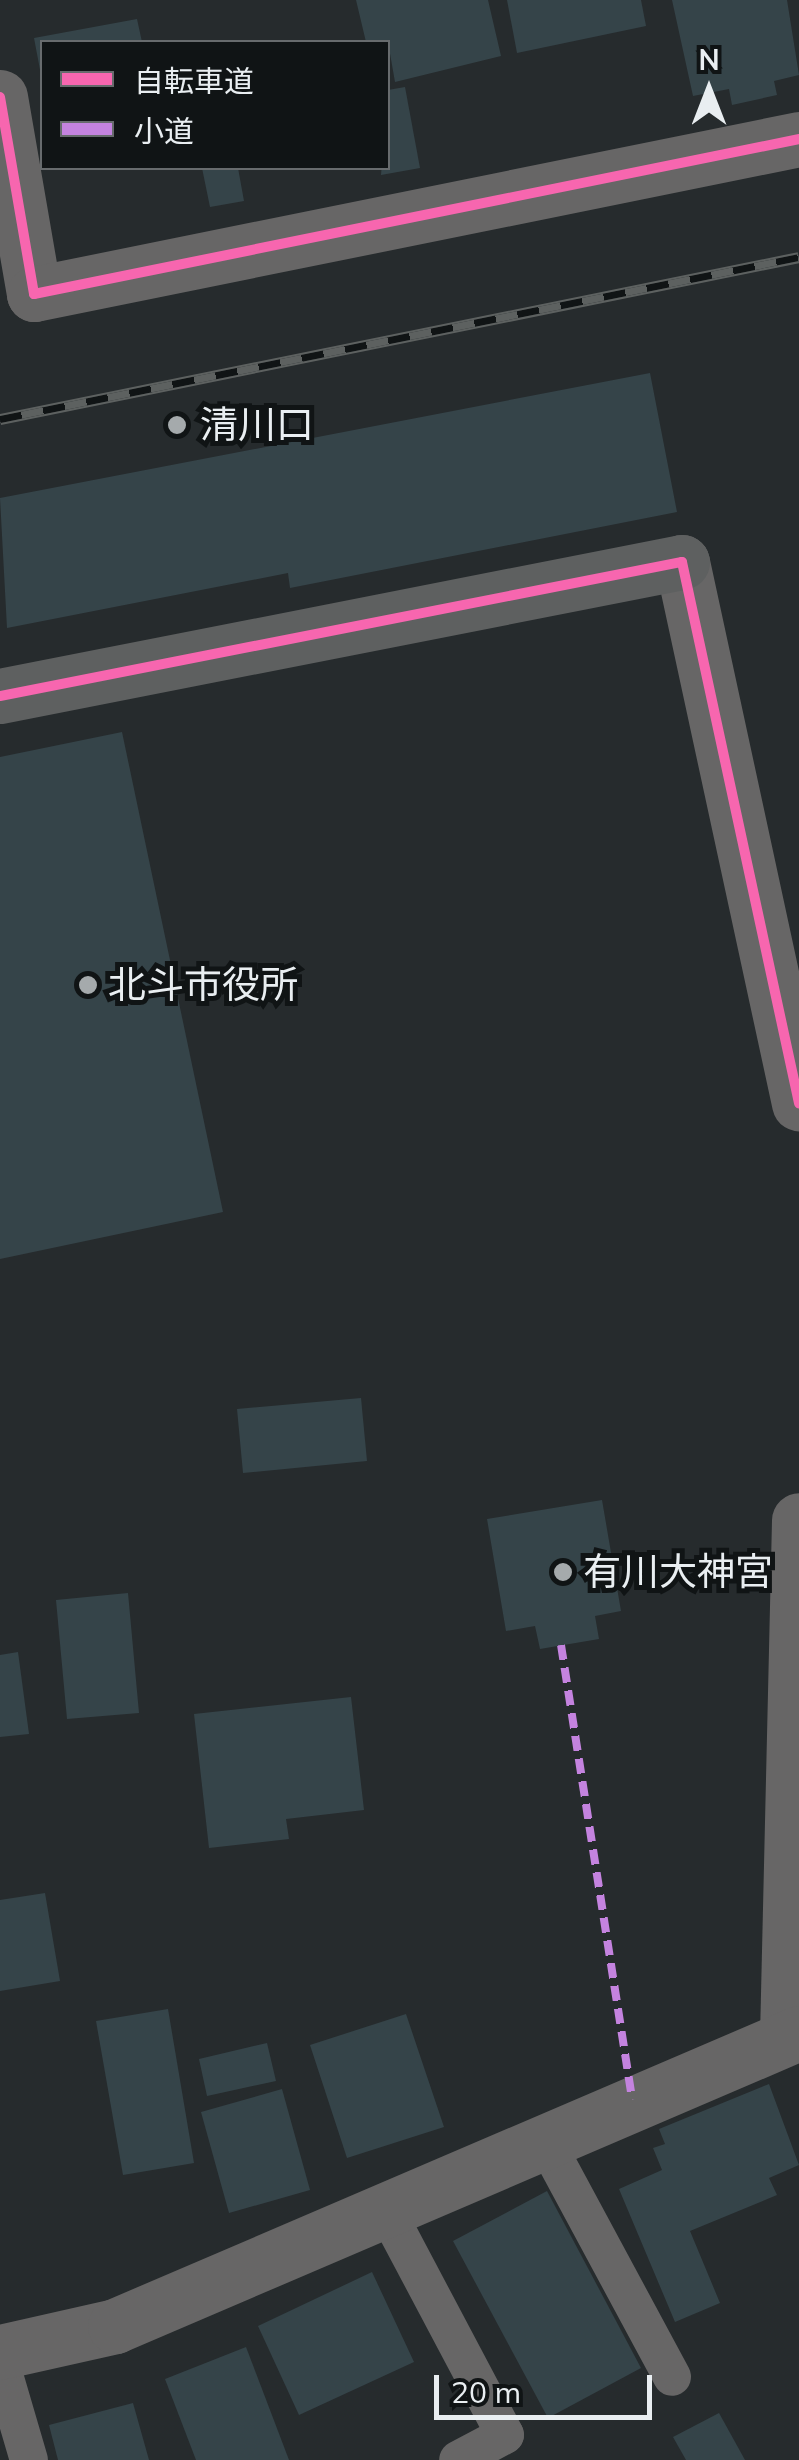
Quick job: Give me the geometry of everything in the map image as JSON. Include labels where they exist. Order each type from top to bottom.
[{"type":"street","points":[[0,97],[34,294],[799,139]]},
{"type":"street","points":[[0,696],[682,562],[799,1103]]},
{"type":"street","points":[[0,2352],[115,2326],[793,2035],[799,1520]]},
{"type":"lane","points":[[544,2139],[672,2376]]},
{"type":"lane","points":[[388,2212],[505,2435],[458,2460]]},
{"type":"lane","points":[[0,2362],[29,2460]]},
{"type":"building","points":[[356,0],[488,0],[501,56],[395,82],[390,40],[366,40]]},
{"type":"building","points":[[507,0],[641,0],[646,26],[517,53]]},
{"type":"building","points":[[672,0],[787,0],[799,75],[774,81],[777,95],[732,105],[729,89],[693,96]]},
{"type":"building","points":[[137,19],[142,40],[40,40],[40,70],[34,38]]},
{"type":"building","points":[[405,87],[420,168],[381,175],[381,170],[390,170],[390,90]]},
{"type":"building","points":[[202,170],[238,170],[244,201],[210,207]]},
{"type":"building","points":[[650,373],[677,512],[290,588],[288,573],[7,628],[0,498]]},
{"type":"building","name":"北斗市役所","points":[[122,732],[223,1212],[0,1259],[0,757]]},
{"type":"building","points":[[361,1398],[367,1461],[243,1473],[237,1409]]},
{"type":"building","points":[[602,1500],[621,1611],[595,1616],[599,1639],[540,1649],[535,1626],[506,1631],[487,1519]]},
{"type":"building","points":[[128,1593],[139,1713],[67,1719],[56,1600]]},
{"type":"building","points":[[18,1652],[29,1734],[0,1737],[0,1655]]},
{"type":"building","points":[[351,1697],[364,1810],[286,1819],[289,1839],[209,1848],[194,1714]]},
{"type":"building","points":[[45,1893],[60,1981],[0,1991],[0,1900]]},
{"type":"building","points":[[168,2009],[194,2163],[123,2175],[96,2021]]},
{"type":"building","points":[[406,2014],[444,2127],[347,2158],[310,2045]]},
{"type":"building","points":[[267,2043],[276,2081],[207,2096],[199,2059]]},
{"type":"building","points":[[769,2084],[799,2165],[769,2178],[777,2195],[690,2231],[720,2303],[675,2322],[619,2189],[662,2170],[653,2148],[665,2144],[659,2129]]},
{"type":"building","points":[[282,2089],[310,2190],[229,2213],[201,2112]]},
{"type":"building","points":[[547,2191],[641,2368],[548,2418],[453,2241]]},
{"type":"building","points":[[372,2272],[414,2362],[299,2415],[258,2326]]},
{"type":"building","points":[[246,2347],[289,2460],[196,2460],[165,2379]]},
{"type":"building","points":[[133,2403],[149,2460],[58,2460],[49,2425]]},
{"type":"building","points":[[719,2413],[745,2460],[686,2460],[673,2437]]},
{"type":"railway","points":[[0,419],[799,257]]},
{"type":"marked path","points":[[561,1645],[632,2099]]},
{"type":"cycle path","points":[[0,97],[34,294],[799,139]]},
{"type":"cycle path","points":[[0,696],[682,562],[799,1103]]},
{"type":"place","name":"清川口","points":[[177,425]]},
{"type":"place","name":"北斗市役所","points":[[88,985]]},
{"type":"place","name":"有川大神宮","points":[[563,1572]]}]
